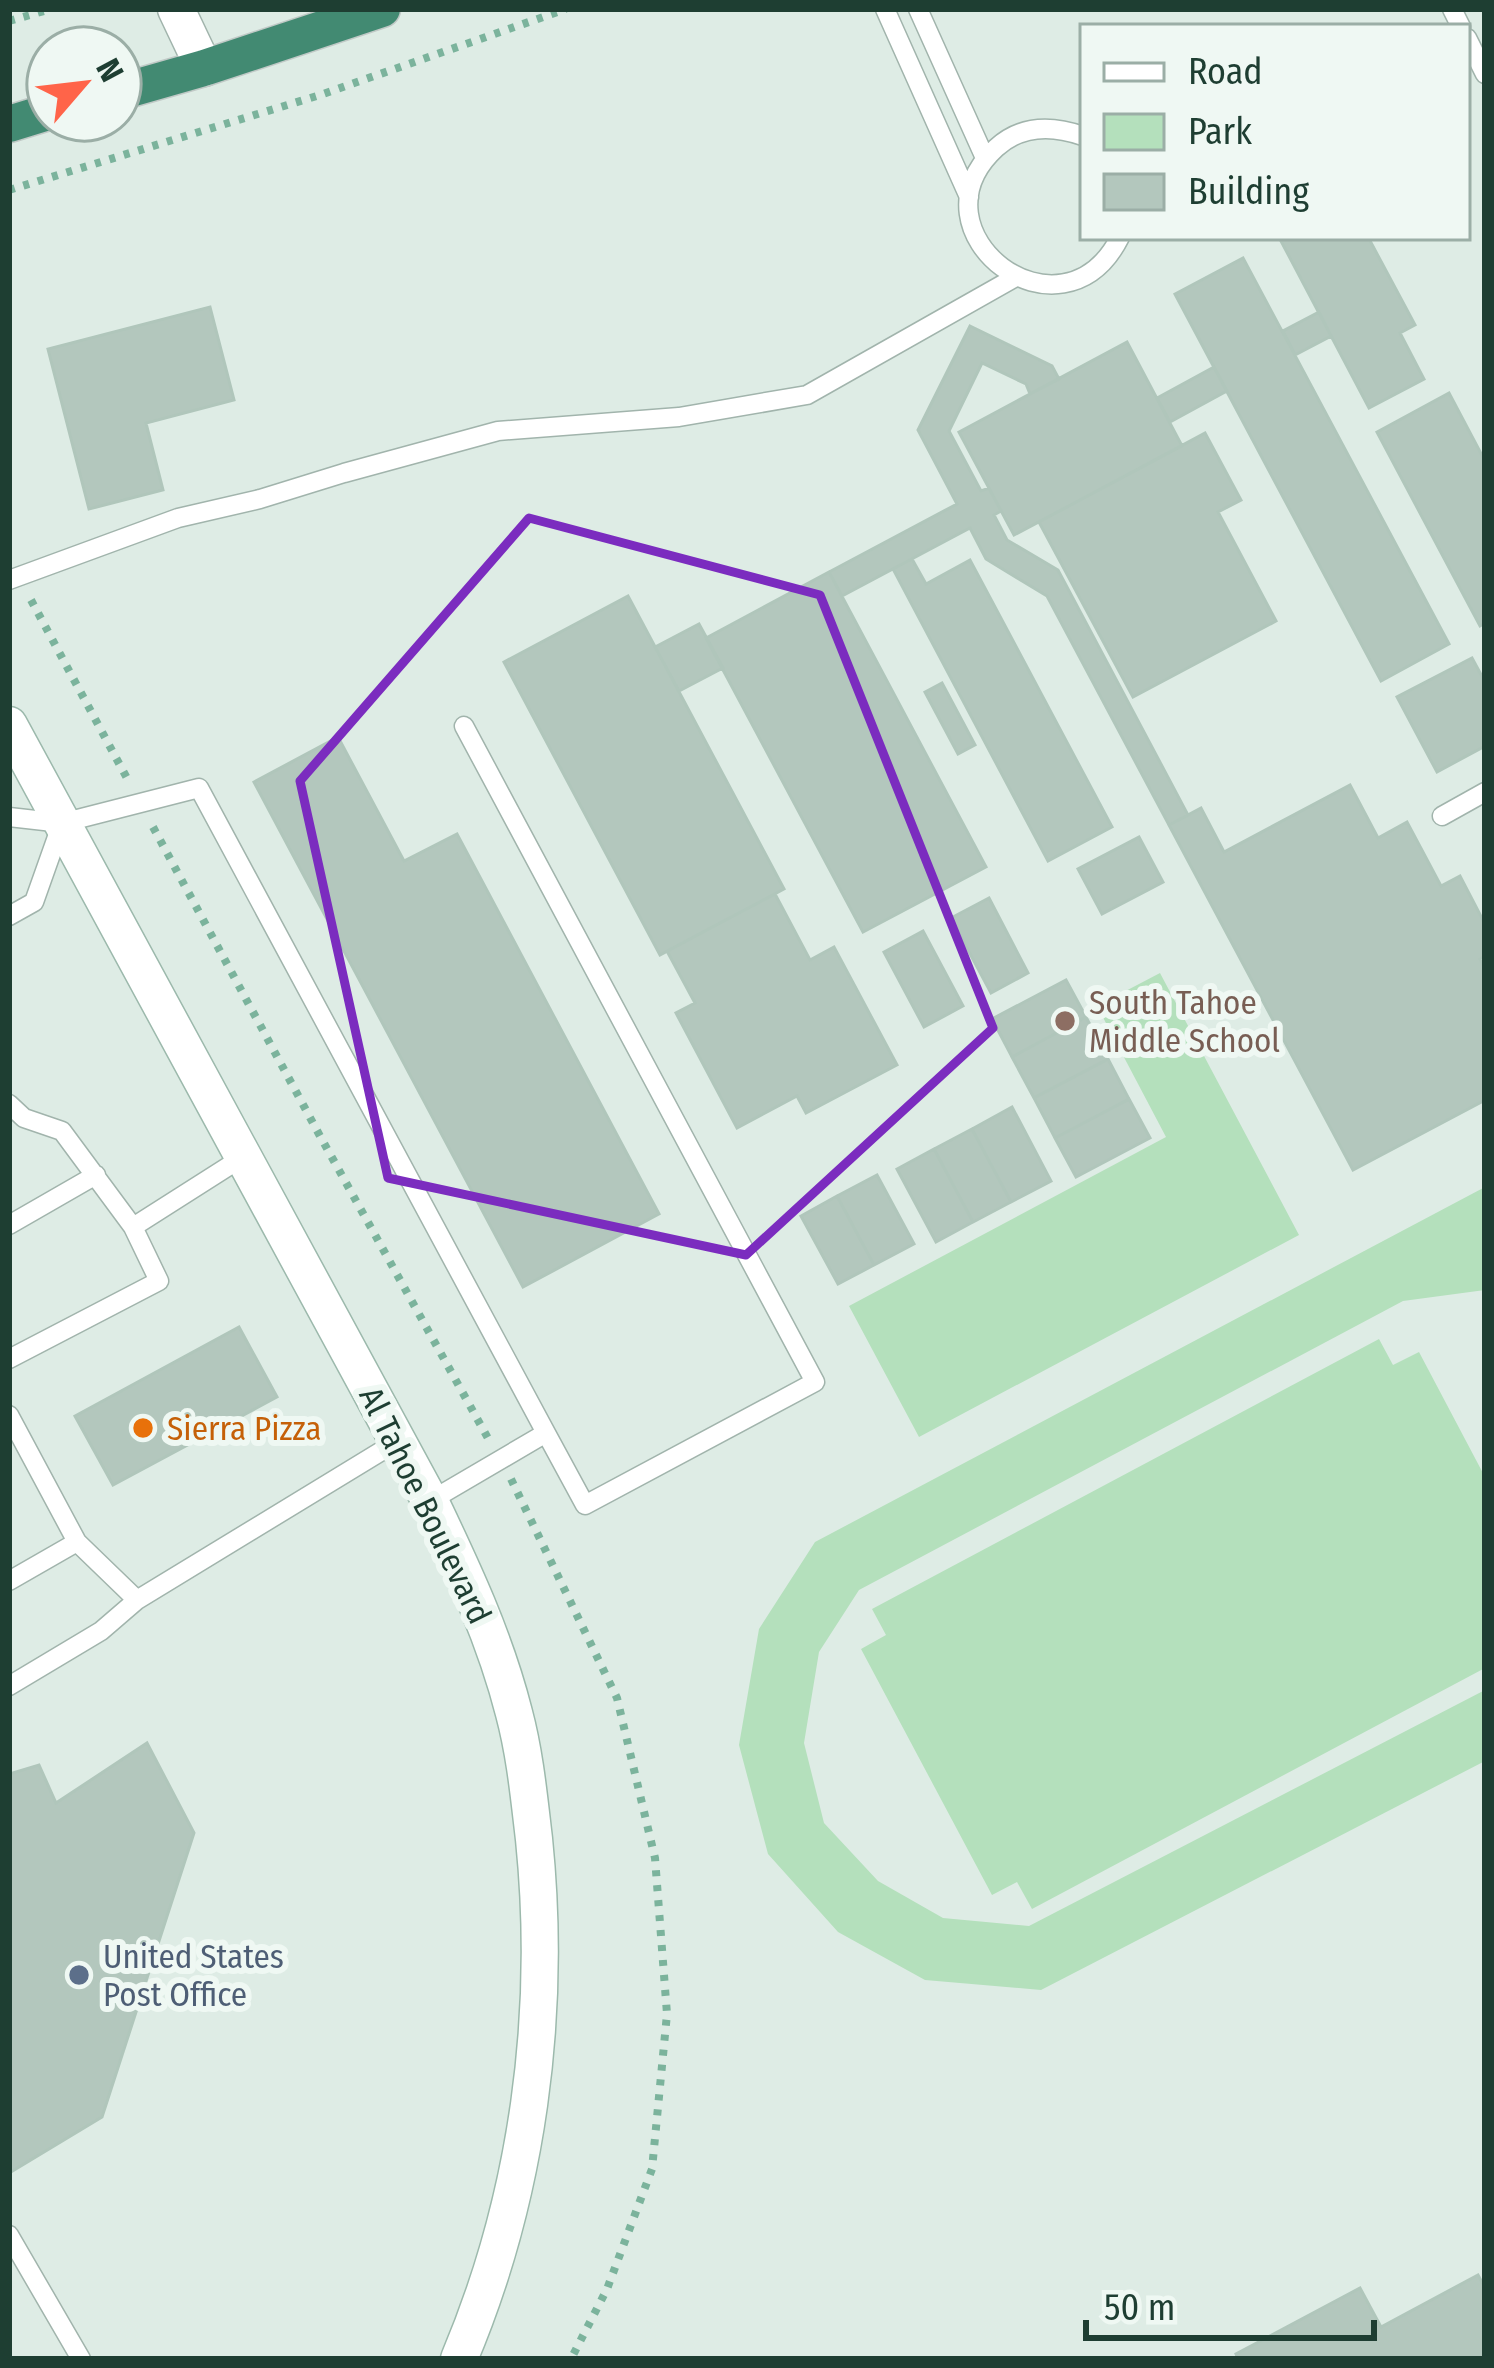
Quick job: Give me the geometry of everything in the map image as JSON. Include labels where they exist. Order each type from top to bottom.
[{"type":"highway","points":[[144,85],[382,9]]},
{"type":"main road","points":[[176,9],[204,68]]},
{"type":"main road","name":"Al Tahoe Boulevard","points":[[9,725],[430,1501],[492,1638],[515,1716],[540,1902],[533,2072],[521,2161],[499,2245],[460,2359]]},
{"type":"lane","points":[[885,9],[969,197]]},
{"type":"lane","points":[[918,9],[985,158]]},
{"type":"lane","points":[[1470,44],[1485,74]]},
{"type":"lane","points":[[1080,135],[1044,127],[1030,129],[1005,139],[985,158],[969,197],[969,218],[978,243],[992,262],[1014,278],[1054,285],[1093,271],[1118,240]]},
{"type":"lane","points":[[9,580],[178,518],[498,431],[679,417],[807,394],[1014,278]]},
{"type":"lane","points":[[9,817],[62,823],[199,788],[585,1505],[815,1382],[464,726]]},
{"type":"lane","points":[[1442,816],[1485,792]]},
{"type":"lane","points":[[9,916],[34,902],[62,823]]},
{"type":"lane","points":[[9,1104],[24,1118],[62,1131],[134,1227],[159,1281],[9,1359]]},
{"type":"lane","points":[[134,1227],[243,1157]]},
{"type":"lane","points":[[9,1225],[96,1175]]},
{"type":"lane","points":[[9,1415],[76,1542],[137,1600]]},
{"type":"lane","points":[[430,1501],[546,1433]]},
{"type":"lane","points":[[9,1686],[101,1631],[137,1600],[398,1441]]},
{"type":"lane","points":[[9,1581],[76,1542]]},
{"type":"lane","points":[[9,2235],[81,2359]]},
{"type":"path","points":[[9,21],[51,9]]},
{"type":"path","points":[[9,190],[320,95],[566,9]]},
{"type":"highlighted area","points":[[529,518],[820,595],[993,1028],[746,1255],[388,1178],[300,781]]},
{"type":"green space","points":[[1160,973],[1299,1235],[919,1437],[849,1306],[1166,1137],[1097,1006]]},
{"type":"green space","points":[[1485,1187],[1485,1290],[1403,1301],[859,1590],[819,1652],[804,1743],[824,1823],[878,1881],[943,1918],[1029,1926],[1485,1690],[1485,1761],[1041,1990],[925,1980],[838,1932],[768,1854],[739,1745],[759,1629],[815,1542]]},
{"type":"green space","points":[[1379,1339],[1393,1365],[1419,1352],[1485,1477],[1485,1668],[1032,1909],[1017,1882],[992,1895],[861,1649],[886,1635],[872,1609]]},
{"type":"building","points":[[1370,240],[1415,325],[1400,333],[1424,379],[1369,408],[1281,241]]},
{"type":"building","points":[[1243,258],[1449,644],[1381,681],[1175,294]]},
{"type":"building","points":[[210,307],[234,400],[146,423],[163,490],[89,509],[48,349]]},
{"type":"building","points":[[1319,312],[1331,336],[1295,355],[1283,331]]},
{"type":"building","points":[[970,326],[1052,366],[1059,379],[1030,394],[1026,384],[982,363],[949,431],[981,491],[989,488],[1001,511],[994,515],[1007,540],[1058,570],[1188,815],[1169,825],[1047,596],[986,559],[970,528],[842,596],[829,572],[957,504],[918,430]]},
{"type":"building","points":[[1127,342],[1182,446],[1014,535],[959,432]]},
{"type":"building","points":[[1214,367],[1227,391],[1170,422],[1157,398]]},
{"type":"building","points":[[1449,393],[1485,461],[1485,623],[1480,626],[1377,432]]},
{"type":"building","points":[[1205,433],[1241,500],[1218,512],[1276,621],[1133,697],[1039,522]]},
{"type":"building","points":[[912,559],[926,584],[970,560],[1112,827],[1048,861],[893,569]]},
{"type":"building","points":[[829,572],[986,867],[863,932],[706,638]]},
{"type":"building","points":[[628,596],[784,889],[660,955],[504,662]]},
{"type":"building","points":[[699,624],[723,668],[679,691],[655,647]]},
{"type":"building","points":[[1472,658],[1485,682],[1485,746],[1437,772],[1397,697]]},
{"type":"building","points":[[942,683],[975,745],[958,754],[925,692]]},
{"type":"building","points":[[338,737],[404,861],[457,834],[659,1214],[523,1287],[254,782]]},
{"type":"building","points":[[1350,785],[1378,838],[1407,822],[1441,886],[1460,876],[1485,924],[1485,956],[1480,959],[1485,969],[1485,1100],[1353,1170],[1169,825],[1201,808],[1224,852]]},
{"type":"building","points":[[1139,837],[1163,882],[1102,914],[1078,869]]},
{"type":"building","points":[[775,894],[810,960],[834,947],[897,1065],[806,1113],[797,1096],[737,1128],[676,1013],[695,1003],[667,951]]},
{"type":"building","points":[[989,898],[1028,973],[991,993],[951,918]]},
{"type":"building","points":[[923,931],[963,1006],[924,1027],[884,952]]},
{"type":"building","points":[[1066,980],[1086,1017],[1012,1057],[992,1019]]},
{"type":"building","points":[[1086,1017],[1108,1059],[1034,1098],[1012,1057]]},
{"type":"building","points":[[1108,1059],[1129,1099],[1055,1138],[1034,1098]]},
{"type":"building","points":[[1129,1099],[1150,1138],[1076,1177],[1055,1138]]},
{"type":"building","points":[[1012,1107],[1051,1181],[1011,1202],[972,1129]]},
{"type":"building","points":[[972,1129],[1011,1202],[973,1222],[934,1149]]},
{"type":"building","points":[[934,1149],[973,1222],[936,1242],[897,1169]]},
{"type":"building","points":[[877,1175],[914,1244],[874,1265],[837,1196]]},
{"type":"building","points":[[837,1196],[874,1265],[838,1284],[801,1216]]},
{"type":"building","points":[[239,1327],[277,1397],[113,1485],[75,1416]]},
{"type":"building","name":"United States Post Office","points":[[147,1743],[194,1833],[102,2117],[9,2173],[9,1774],[39,1765],[56,1803]]},
{"type":"building","points":[[1478,2275],[1485,2288],[1485,2359],[1238,2359],[1236,2354],[1360,2288],[1381,2327]]},
{"type":"place","name":"South Tahoe Middle School","points":[[1065,1021]]},
{"type":"place","name":"Sierra Pizza","points":[[143,1428]]},
{"type":"place","name":"United States Post Office","points":[[79,1975]]}]
